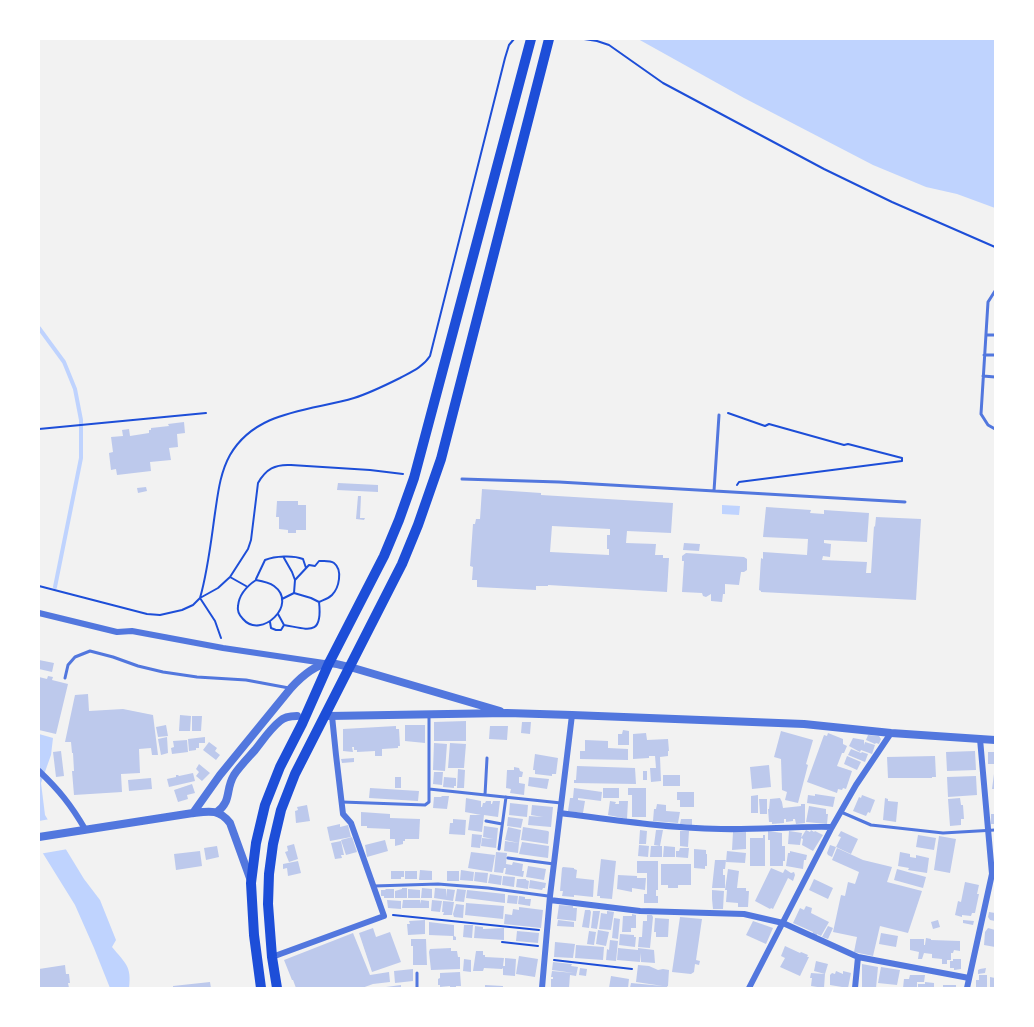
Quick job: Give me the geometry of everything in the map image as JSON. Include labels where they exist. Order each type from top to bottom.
[{"type":"highway","points":[[261,988],[254,935],[251,883],[256,843],[265,805],[280,767],[329,663],[384,556],[403,509],[421,454],[531,39]]},
{"type":"highway","points":[[277,988],[268,904],[273,844],[281,810],[295,774],[402,564],[441,459],[549,39]]},
{"type":"street","points":[[39,613],[117,632],[132,631],[222,648],[350,667],[507,713]]},
{"type":"street","points":[[193,813],[220,775],[291,688],[301,677],[329,663]]},
{"type":"street","points":[[272,957],[384,916],[351,822],[343,814],[331,716],[429,713],[572,715],[804,724],[891,734],[995,740]]},
{"type":"street","points":[[542,988],[550,898],[572,715]]},
{"type":"street","points":[[217,812],[227,800],[229,787],[235,775],[272,729],[281,719],[297,716]]},
{"type":"street","points":[[750,988],[832,827],[856,785],[891,734]]},
{"type":"street","points":[[967,988],[994,874],[992,830],[980,739]]},
{"type":"street","points":[[39,771],[58,789],[85,830]]},
{"type":"street","points":[[39,837],[193,813],[217,812],[230,823],[251,883]]},
{"type":"street","points":[[560,813],[636,823],[722,829],[832,827]]},
{"type":"street","points":[[550,898],[640,910],[744,914],[783,924],[858,957],[969,978]]},
{"type":"street","points":[[855,988],[858,957]]},
{"type":"lane","points":[[995,291],[988,302],[981,414],[988,425],[995,429]]},
{"type":"lane","points":[[987,316],[995,316]]},
{"type":"lane","points":[[986,335],[995,335]]},
{"type":"lane","points":[[984,355],[995,356]]},
{"type":"lane","points":[[983,376],[995,377]]},
{"type":"lane","points":[[714,491],[719,416]]},
{"type":"lane","points":[[462,478],[905,502]]},
{"type":"lane","points":[[65,678],[68,665],[75,657],[90,651],[163,672],[246,680],[291,688]]},
{"type":"lane","points":[[342,801],[425,806],[429,802],[429,713]]},
{"type":"lane","points":[[485,795],[487,759]]},
{"type":"lane","points":[[429,789],[561,803]]},
{"type":"lane","points":[[499,849],[506,797]]},
{"type":"lane","points":[[841,812],[871,825],[943,833],[992,830]]},
{"type":"lane","points":[[486,821],[502,824]]},
{"type":"lane","points":[[508,858],[554,864]]},
{"type":"lane","points":[[374,886],[438,884],[488,888],[550,898]]},
{"type":"lane","points":[[417,973],[417,988]]},
{"type":"path","points":[[200,598],[205,582],[223,470],[243,437],[262,423],[275,418],[356,397],[387,385],[418,368],[430,356],[505,58],[509,45],[514,39]]},
{"type":"path","points":[[584,39],[609,45],[663,83],[824,169],[891,202],[995,248]]},
{"type":"path","points":[[39,429],[206,413]]},
{"type":"path","points":[[728,414],[765,426],[769,424],[792,432],[796,431],[902,458],[902,461],[739,482],[732,492]]},
{"type":"path","points":[[39,586],[147,614],[160,615],[182,610],[218,588],[230,577],[248,549],[258,483],[262,476],[274,466],[281,464],[329,467],[408,475]]},
{"type":"path","points":[[284,557],[295,580],[294,593]]},
{"type":"path","points":[[256,580],[275,586],[282,599],[278,614],[270,622],[253,625],[244,621],[238,611],[238,603],[247,586],[256,580],[265,560],[297,557],[303,559],[306,568]]},
{"type":"path","points":[[295,580],[309,565],[315,566],[319,561],[334,562],[338,568],[337,589],[319,602]]},
{"type":"path","points":[[230,577],[247,586]]},
{"type":"path","points":[[282,599],[294,593],[319,602]]},
{"type":"path","points":[[200,598],[215,621],[222,648]]},
{"type":"path","points":[[284,626],[306,630],[313,628],[317,624],[320,613],[319,602]]},
{"type":"path","points":[[278,614],[284,626]]},
{"type":"path","points":[[270,622],[271,628],[276,630],[281,630],[284,626]]},
{"type":"path","points":[[384,916],[395,914],[548,931]]},
{"type":"path","points":[[502,942],[546,947]]},
{"type":"path","points":[[545,958],[632,969]]},
{"type":"water","points":[[638,39],[995,39],[995,208],[957,194],[926,187],[873,165],[744,98]]},
{"type":"water","points":[[722,505],[740,506],[739,515],[722,514]]},
{"type":"water","points":[[39,734],[53,738],[51,755],[41,783],[45,815],[84,879],[100,900],[116,940],[112,947],[124,961],[128,970],[129,988],[110,988],[75,905],[39,847]]},
{"type":"pier","points":[[50,819],[68,849],[39,854],[39,821]]},
{"type":"building","points":[[184,422],[185,433],[177,434],[178,447],[169,448],[171,460],[150,462],[151,471],[117,475],[116,469],[111,470],[109,453],[113,452],[111,437],[123,436],[122,430],[129,429],[130,436],[149,433],[151,428]]},
{"type":"building","points":[[338,483],[378,485],[378,492],[337,490]]},
{"type":"building","points":[[146,487],[147,491],[138,493],[137,488]]},
{"type":"building","points":[[482,489],[673,503],[671,533],[627,531],[626,543],[656,544],[655,555],[669,558],[667,592],[548,585],[536,586],[536,590],[477,587],[477,580],[472,580],[473,567],[470,566],[473,524],[476,519],[480,519]],"holes":[[[552,526],[610,529],[610,535],[607,535],[609,555],[550,552]]]},
{"type":"building","points":[[358,496],[361,496],[360,518],[365,518],[364,520],[356,519]]},
{"type":"building","points":[[277,501],[298,501],[298,505],[306,505],[306,530],[288,533],[288,530],[279,529],[279,517],[276,517]]},
{"type":"building","points":[[766,507],[811,510],[810,513],[824,514],[824,510],[869,513],[867,542],[824,540],[824,543],[831,544],[830,557],[823,556],[822,560],[867,562],[866,573],[871,573],[876,517],[921,519],[916,600],[761,592],[759,590],[763,552],[807,555],[808,539],[763,537]]},
{"type":"building","points":[[684,543],[700,544],[699,551],[683,550]]},
{"type":"building","points":[[686,553],[744,557],[747,559],[747,570],[741,572],[739,585],[725,584],[722,602],[711,601],[711,594],[706,597],[702,593],[682,592],[684,561],[682,561],[682,556]]},
{"type":"building","points":[[39,660],[54,663],[52,672],[39,669]]},
{"type":"building","points":[[48,676],[53,677],[52,680],[68,684],[56,734],[39,730],[39,677],[47,679]]},
{"type":"building","points":[[88,694],[89,711],[123,709],[153,715],[158,755],[152,755],[151,748],[139,749],[140,773],[121,774],[122,792],[74,795],[73,753],[71,742],[65,742],[75,695]]},
{"type":"building","points":[[180,715],[191,716],[190,731],[179,731]]},
{"type":"building","points":[[192,716],[202,716],[201,731],[192,731]]},
{"type":"building","points":[[466,721],[466,741],[434,741],[434,722]]},
{"type":"building","points":[[522,722],[531,722],[530,734],[521,733]]},
{"type":"building","points":[[166,725],[168,736],[158,737],[156,727]]},
{"type":"building","points":[[405,725],[425,725],[425,743],[405,741]]},
{"type":"building","points":[[396,726],[396,729],[399,729],[400,746],[382,749],[382,756],[375,756],[375,751],[357,752],[354,747],[352,747],[353,752],[343,751],[343,729]]},
{"type":"building","points":[[490,726],[508,726],[507,740],[489,739]]},
{"type":"building","points":[[623,730],[629,731],[629,745],[618,745],[618,734],[622,734]]},
{"type":"building","points":[[781,731],[813,740],[798,803],[785,800],[787,792],[782,790],[781,759],[774,757]]},
{"type":"building","points":[[646,733],[647,740],[668,739],[668,756],[660,757],[661,781],[651,782],[650,768],[656,768],[655,756],[633,759],[633,734]]},
{"type":"building","points":[[828,733],[843,739],[843,744],[847,746],[837,766],[852,771],[846,789],[838,789],[837,793],[807,782],[824,735],[827,736]]},
{"type":"building","points":[[868,735],[879,736],[881,739],[879,744],[866,740]]},
{"type":"building","points":[[167,737],[168,753],[161,755],[158,739]]},
{"type":"building","points":[[205,737],[205,743],[199,743],[199,748],[189,751],[188,739]]},
{"type":"building","points":[[853,738],[864,740],[864,745],[865,742],[875,745],[872,754],[861,750],[860,752],[849,746]]},
{"type":"building","points":[[187,740],[188,752],[172,754],[173,741]]},
{"type":"building","points":[[585,740],[608,741],[608,748],[628,749],[628,760],[580,759],[580,751],[585,751]]},
{"type":"building","points":[[209,742],[217,748],[215,751],[220,755],[216,760],[203,750]]},
{"type":"building","points":[[434,743],[447,744],[445,771],[433,770]]},
{"type":"building","points":[[450,743],[466,744],[464,768],[448,768]]},
{"type":"building","points":[[851,749],[868,754],[865,762],[848,755]]},
{"type":"building","points":[[61,751],[64,776],[56,777],[53,752]]},
{"type":"building","points":[[975,751],[976,770],[947,771],[946,752]]},
{"type":"building","points":[[988,752],[995,752],[995,764],[988,764]]},
{"type":"building","points":[[535,754],[558,758],[556,774],[552,776],[535,774],[533,770]]},
{"type":"building","points":[[847,756],[861,762],[857,770],[844,764]]},
{"type":"building","points":[[935,756],[936,777],[888,778],[887,757]]},
{"type":"building","points":[[354,758],[354,762],[342,763],[341,759]]},
{"type":"building","points":[[199,764],[210,773],[202,781],[196,776],[199,772],[196,769]]},
{"type":"building","points":[[769,765],[771,787],[752,789],[750,767]]},
{"type":"building","points":[[577,766],[635,768],[636,784],[574,783]]},
{"type":"building","points":[[514,767],[523,772],[522,777],[519,777],[519,783],[525,784],[524,795],[510,793],[511,789],[506,788],[507,770],[514,770]]},
{"type":"building","points":[[458,769],[465,770],[464,788],[457,788]]},
{"type":"building","points":[[643,771],[647,771],[647,780],[643,780]]},
{"type":"building","points":[[434,772],[443,772],[442,785],[433,784]]},
{"type":"building","points":[[193,773],[195,781],[169,787],[167,779],[176,777],[176,775]]},
{"type":"building","points":[[994,774],[995,789],[992,789]]},
{"type":"building","points":[[663,775],[680,775],[680,786],[663,786]]},
{"type":"building","points":[[976,776],[977,795],[948,797],[947,777]]},
{"type":"building","points":[[395,777],[401,777],[401,788],[395,788]]},
{"type":"building","points":[[444,777],[456,778],[456,786],[454,788],[443,787]]},
{"type":"building","points":[[529,777],[549,779],[547,789],[528,786]]},
{"type":"building","points":[[151,778],[152,789],[129,791],[128,780]]},
{"type":"building","points":[[192,784],[195,793],[187,795],[188,799],[178,802],[174,790]]},
{"type":"building","points":[[370,788],[419,791],[418,801],[369,798]]},
{"type":"building","points":[[574,788],[602,792],[601,801],[578,798],[578,800],[585,801],[583,813],[568,811]]},
{"type":"building","points":[[603,788],[619,788],[619,798],[603,798]]},
{"type":"building","points":[[628,788],[646,788],[646,817],[632,817],[632,795],[628,795]]},
{"type":"building","points":[[677,792],[694,792],[694,807],[680,807]]},
{"type":"building","points":[[815,794],[835,797],[833,807],[807,803],[808,795],[815,796]]},
{"type":"building","points":[[758,795],[758,813],[751,813],[751,796]]},
{"type":"building","points":[[862,795],[875,800],[870,813],[868,812],[866,816],[853,811]]},
{"type":"building","points":[[449,796],[447,809],[433,808],[434,797]]},
{"type":"building","points":[[466,798],[481,801],[481,807],[486,801],[491,801],[492,804],[493,801],[500,801],[498,817],[484,815],[482,832],[468,830],[470,815],[481,815],[465,812]]},
{"type":"building","points":[[780,798],[783,808],[805,804],[805,823],[796,824],[795,819],[786,822],[784,819],[784,823],[769,822],[770,799]]},
{"type":"building","points":[[885,798],[888,801],[898,802],[896,822],[883,820]]},
{"type":"building","points":[[960,798],[964,819],[961,819],[961,825],[950,826],[948,799]]},
{"type":"building","points":[[759,799],[767,799],[767,814],[760,814]]},
{"type":"building","points":[[610,801],[619,804],[619,801],[628,801],[627,819],[608,815]]},
{"type":"building","points":[[510,803],[528,805],[527,817],[509,815]]},
{"type":"building","points":[[657,804],[666,805],[666,811],[680,812],[678,823],[653,821]]},
{"type":"building","points":[[307,805],[310,821],[296,823],[297,807]]},
{"type":"building","points":[[532,805],[553,807],[551,827],[528,825],[529,816],[543,817],[531,815]]},
{"type":"building","points":[[809,806],[826,809],[827,824],[806,822]]},
{"type":"building","points":[[361,812],[390,814],[390,818],[420,819],[419,839],[405,839],[403,844],[395,846],[395,839],[390,839],[390,829],[361,826]]},
{"type":"building","points":[[991,814],[995,814],[995,824],[991,824]]},
{"type":"building","points":[[508,817],[523,819],[521,828],[507,826]]},
{"type":"building","points":[[453,819],[466,820],[465,835],[449,834],[450,823],[453,823]]},
{"type":"building","points":[[681,819],[692,819],[692,825],[680,824]]},
{"type":"building","points":[[340,824],[340,827],[348,825],[351,837],[330,841],[327,827]]},
{"type":"building","points":[[484,826],[498,828],[496,848],[481,846],[482,838],[493,839],[483,837]]},
{"type":"building","points":[[508,827],[521,830],[519,843],[505,840]]},
{"type":"building","points":[[523,827],[548,831],[548,844],[521,840]]},
{"type":"building","points":[[640,830],[647,831],[646,844],[639,844]]},
{"type":"building","points":[[656,830],[663,830],[660,846],[654,845]]},
{"type":"building","points":[[806,830],[823,835],[813,851],[802,845],[803,839],[801,838]]},
{"type":"building","points":[[680,831],[689,831],[688,847],[680,846]]},
{"type":"building","points":[[768,831],[782,833],[782,846],[785,846],[783,866],[770,866]]},
{"type":"building","points":[[789,831],[802,833],[800,845],[788,844]]},
{"type":"building","points":[[841,831],[858,839],[851,854],[836,847]]},
{"type":"building","points":[[733,832],[746,832],[746,849],[732,850]]},
{"type":"building","points":[[472,834],[482,835],[480,848],[471,847]]},
{"type":"building","points":[[765,835],[765,866],[750,866],[750,838],[763,838]]},
{"type":"building","points":[[918,835],[936,838],[934,850],[916,847]]},
{"type":"building","points":[[939,836],[956,839],[950,873],[934,870]]},
{"type":"building","points":[[352,837],[357,852],[346,855],[341,840]]},
{"type":"building","points":[[385,840],[388,851],[367,857],[365,845]]},
{"type":"building","points":[[341,841],[344,855],[341,855],[342,858],[335,859],[331,843]]},
{"type":"building","points":[[505,841],[519,843],[518,853],[504,851]]},
{"type":"building","points":[[522,842],[549,846],[548,858],[519,854]]},
{"type":"building","points":[[294,844],[298,859],[289,862],[285,852],[288,851],[287,846]]},
{"type":"building","points":[[639,845],[649,846],[648,857],[638,856]]},
{"type":"building","points":[[830,845],[836,847],[832,857],[827,853]]},
{"type":"building","points":[[217,846],[219,857],[206,860],[204,848]]},
{"type":"building","points":[[651,846],[662,846],[662,857],[650,857]]},
{"type":"building","points":[[664,846],[675,847],[675,857],[663,857]]},
{"type":"building","points":[[680,848],[689,848],[688,858],[676,857],[676,851]]},
{"type":"building","points":[[837,848],[863,860],[892,867],[887,882],[922,891],[908,933],[880,926],[873,956],[854,952],[857,937],[833,932],[841,895],[845,896],[848,882],[855,884],[859,872],[832,860]]},
{"type":"building","points":[[694,849],[706,850],[707,866],[705,869],[694,868]]},
{"type":"building","points":[[200,851],[202,866],[176,870],[174,854]]},
{"type":"building","points":[[727,851],[746,853],[745,863],[726,862]]},
{"type":"building","points":[[790,851],[807,855],[803,869],[786,866]]},
{"type":"building","points":[[471,852],[495,855],[492,872],[468,868]]},
{"type":"building","points":[[496,852],[507,853],[506,864],[512,865],[513,862],[523,864],[523,877],[505,874],[506,868],[503,873],[494,872]]},
{"type":"building","points":[[900,852],[910,854],[910,857],[916,858],[916,855],[929,858],[927,873],[898,866]]},
{"type":"building","points":[[601,859],[616,861],[612,899],[597,896]]},
{"type":"building","points":[[715,860],[726,860],[725,869],[723,869],[725,888],[712,888]]},
{"type":"building","points":[[298,861],[301,873],[288,876],[287,868],[283,869],[283,864]]},
{"type":"building","points":[[637,861],[658,861],[656,896],[658,896],[658,903],[644,903],[644,894],[647,894],[647,873],[637,873]]},
{"type":"building","points":[[661,864],[691,864],[691,885],[668,888],[668,885],[661,885]]},
{"type":"building","points":[[528,866],[546,869],[544,880],[526,877]]},
{"type":"building","points":[[563,867],[577,870],[576,878],[594,880],[593,897],[562,896],[563,891],[560,891]]},
{"type":"building","points":[[771,868],[783,873],[785,869],[791,873],[794,872],[795,875],[793,881],[788,878],[773,909],[755,901]]},
{"type":"building","points":[[728,869],[739,871],[737,888],[746,888],[746,891],[749,891],[748,907],[738,907],[738,903],[726,902]]},
{"type":"building","points":[[897,869],[926,877],[923,888],[894,880]]},
{"type":"building","points":[[420,870],[432,871],[432,880],[419,880]]},
{"type":"building","points":[[461,870],[474,872],[473,881],[460,880]]},
{"type":"building","points":[[391,871],[404,871],[404,877],[391,879]]},
{"type":"building","points":[[405,871],[417,871],[417,879],[405,879]]},
{"type":"building","points":[[447,871],[459,871],[459,881],[447,881]]},
{"type":"building","points":[[475,872],[488,873],[487,883],[474,881]]},
{"type":"building","points":[[490,874],[502,876],[501,885],[488,883]]},
{"type":"building","points":[[618,875],[646,878],[645,890],[632,888],[632,892],[617,889]]},
{"type":"building","points":[[503,876],[515,877],[514,887],[502,885]]},
{"type":"building","points":[[517,879],[529,881],[528,889],[516,887]]},
{"type":"building","points":[[814,879],[833,888],[828,899],[809,890]]},
{"type":"building","points":[[530,880],[546,883],[545,888],[542,890],[529,888]]},
{"type":"building","points":[[965,882],[979,885],[977,894],[979,894],[975,913],[971,916],[962,915],[962,917],[955,915],[958,901],[961,902]]},
{"type":"building","points":[[407,888],[407,898],[395,898],[395,891]]},
{"type":"building","points":[[422,888],[432,889],[432,898],[421,898]]},
{"type":"building","points":[[435,888],[446,889],[446,897],[447,889],[455,890],[453,901],[434,898]]},
{"type":"building","points":[[394,889],[394,898],[381,896],[381,890]]},
{"type":"building","points":[[408,889],[420,890],[420,898],[408,898]]},
{"type":"building","points":[[457,889],[466,890],[464,902],[455,901]]},
{"type":"building","points":[[467,890],[505,894],[505,903],[466,898]]},
{"type":"building","points":[[712,890],[724,891],[723,909],[713,909]]},
{"type":"building","points":[[508,895],[518,896],[517,904],[507,903]]},
{"type":"building","points":[[519,896],[531,899],[530,906],[518,904]]},
{"type":"building","points":[[387,900],[401,901],[401,909],[388,908]]},
{"type":"building","points":[[403,900],[420,900],[421,904],[421,900],[429,901],[429,908],[402,908]]},
{"type":"building","points":[[432,900],[442,901],[440,912],[431,911]]},
{"type":"building","points":[[443,901],[454,902],[452,915],[443,915]]},
{"type":"building","points":[[466,903],[504,906],[503,919],[465,915]]},
{"type":"building","points":[[456,904],[464,905],[463,918],[454,917]]},
{"type":"building","points":[[559,905],[577,908],[576,921],[557,919]]},
{"type":"building","points":[[806,906],[812,908],[811,913],[829,922],[821,936],[812,934],[813,932],[793,923],[800,908],[804,910]]},
{"type":"building","points":[[519,907],[543,910],[541,928],[504,924],[505,914],[512,915],[513,909],[519,910]]},
{"type":"building","points":[[585,910],[591,912],[589,928],[582,927]]},
{"type":"building","points":[[593,911],[600,911],[597,929],[591,928]]},
{"type":"building","points":[[607,911],[614,912],[611,930],[599,929],[601,913],[607,914]]},
{"type":"building","points":[[989,912],[995,913],[995,921],[988,917]]},
{"type":"building","points":[[632,914],[636,915],[636,928],[631,928],[631,932],[622,932],[623,916],[632,916]]},
{"type":"building","points":[[647,915],[653,917],[650,948],[638,947],[639,937],[642,937],[643,921],[647,921]]},
{"type":"building","points":[[680,917],[702,919],[696,960],[700,961],[699,965],[695,964],[694,972],[691,974],[672,972]]},
{"type":"building","points":[[614,918],[620,919],[618,939],[612,938]]},
{"type":"building","points":[[655,918],[669,919],[668,937],[656,937]]},
{"type":"building","points":[[425,920],[425,934],[408,935],[409,921]]},
{"type":"building","points":[[558,920],[574,922],[574,927],[557,926]]},
{"type":"building","points":[[938,920],[940,927],[933,929],[931,922]]},
{"type":"building","points":[[963,920],[974,921],[973,925],[963,923]]},
{"type":"building","points":[[753,921],[773,928],[766,944],[746,935]]},
{"type":"building","points":[[429,922],[454,925],[456,940],[453,940],[453,936],[429,935]]},
{"type":"building","points":[[464,925],[473,925],[472,938],[463,937]]},
{"type":"building","points":[[475,926],[483,927],[483,929],[504,928],[504,940],[474,938]]},
{"type":"building","points":[[828,926],[833,928],[828,939],[822,937]]},
{"type":"building","points":[[373,928],[376,937],[390,932],[401,962],[372,972],[359,933]]},
{"type":"building","points":[[988,928],[995,930],[995,947],[984,945],[985,932]]},
{"type":"building","points":[[598,930],[609,932],[606,946],[596,944]]},
{"type":"building","points":[[517,931],[539,933],[538,943],[516,941]]},
{"type":"building","points":[[589,931],[596,932],[594,945],[587,944]]},
{"type":"building","points":[[353,933],[370,975],[389,972],[390,982],[362,988],[296,988],[284,960]]},
{"type":"building","points":[[881,933],[898,936],[896,947],[879,944]]},
{"type":"building","points":[[620,934],[634,935],[636,937],[635,947],[619,945]]},
{"type":"building","points":[[926,938],[960,941],[960,951],[954,950],[951,953],[951,960],[947,960],[947,964],[942,964],[942,959],[932,958],[932,954],[924,953],[922,959],[918,959],[919,952],[910,950],[910,939],[924,939],[925,945]]},
{"type":"building","points":[[411,939],[426,939],[427,965],[413,965]]},
{"type":"building","points":[[610,940],[618,941],[616,961],[606,960]]},
{"type":"building","points":[[555,942],[575,944],[573,958],[554,957]]},
{"type":"building","points":[[576,945],[604,947],[603,960],[575,958]]},
{"type":"building","points":[[785,946],[809,957],[800,976],[780,967],[785,958],[781,956]]},
{"type":"building","points":[[451,948],[451,951],[457,951],[460,957],[460,969],[431,970],[430,949]]},
{"type":"building","points":[[618,948],[654,950],[655,963],[641,962],[641,953],[640,962],[617,960]]},
{"type":"building","points":[[476,951],[483,951],[485,957],[504,958],[503,966],[505,966],[505,958],[516,959],[515,976],[503,975],[503,968],[484,968],[483,971],[473,971]]},
{"type":"building","points":[[519,956],[538,959],[535,977],[516,974]]},
{"type":"building","points":[[464,959],[471,960],[471,972],[463,971]]},
{"type":"building","points":[[961,959],[961,969],[950,968],[950,961]]},
{"type":"building","points":[[816,961],[828,964],[825,974],[814,971]]},
{"type":"building","points":[[553,962],[578,967],[576,976],[570,975],[569,988],[551,988],[552,971],[574,973],[552,970]]},
{"type":"building","points":[[862,964],[878,967],[876,988],[862,988]]},
{"type":"building","points":[[65,965],[66,974],[69,974],[69,988],[39,988],[39,969]]},
{"type":"building","points":[[638,965],[669,970],[668,988],[630,988],[631,983],[663,986],[636,982]]},
{"type":"building","points":[[881,967],[900,970],[897,985],[878,983]]},
{"type":"building","points":[[580,968],[587,969],[586,976],[579,975]]},
{"type":"building","points":[[986,968],[985,973],[978,974],[978,970]]},
{"type":"building","points":[[413,969],[413,981],[395,983],[394,971]]},
{"type":"building","points":[[836,971],[843,974],[843,971],[851,973],[848,988],[830,985],[830,975],[835,974]]},
{"type":"building","points":[[460,972],[461,986],[450,988],[450,986],[440,987],[438,985],[440,973]]},
{"type":"building","points":[[811,973],[825,974],[824,988],[811,986]]},
{"type":"building","points":[[910,975],[925,975],[924,982],[917,982],[917,988],[903,988],[904,979],[909,979]]},
{"type":"building","points":[[979,975],[987,975],[987,988],[976,988]]},
{"type":"building","points":[[611,976],[629,979],[628,988],[609,988]]},
{"type":"building","points":[[990,977],[995,978],[995,988],[990,988]]},
{"type":"building","points":[[210,982],[211,988],[173,988],[173,986]]},
{"type":"building","points":[[925,982],[934,983],[934,988],[918,988],[918,984],[925,984]]},
{"type":"building","points":[[401,985],[401,988],[386,988],[386,987]]},
{"type":"building","points":[[485,985],[503,986],[503,988],[485,988]]},
{"type":"building","points":[[943,985],[956,985],[956,988],[943,988]]},
{"type":"waterway","points":[[39,328],[64,362],[75,389],[81,420],[81,458],[55,587]]}]
